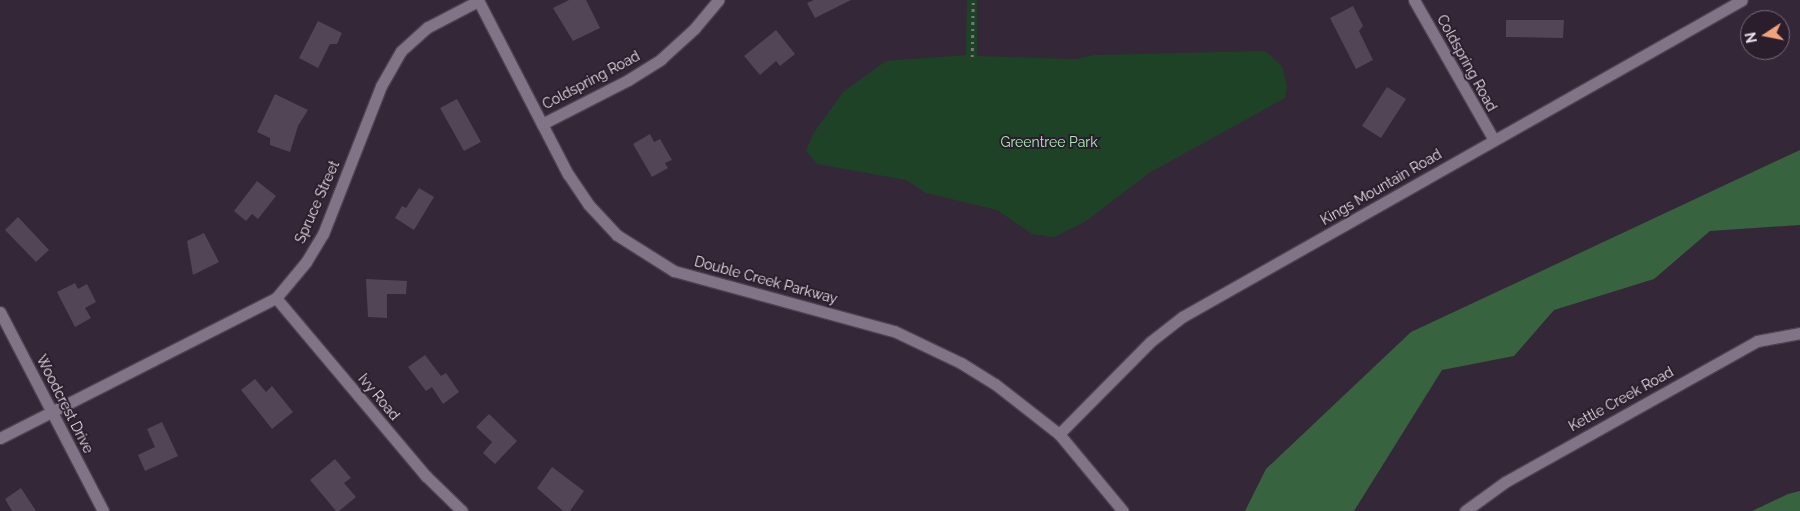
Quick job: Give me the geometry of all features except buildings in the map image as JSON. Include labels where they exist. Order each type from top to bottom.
[{"type":"street","name":"Double Creek Parkway","points":[[478,0],[568,174],[588,204],[617,235],[651,259],[697,279],[857,319],[903,334],[995,384],[1059,434],[1123,511]]},
{"type":"street","name":"Spruce Street","points":[[0,438],[276,298],[306,262],[322,234],[382,86],[401,51],[428,27],[478,0]]},
{"type":"street","name":"Coldspring Road","points":[[542,124],[628,80],[661,59],[694,29],[718,0]]},
{"type":"street","name":"Coldspring Road","points":[[1414,0],[1494,140]]},
{"type":"street","name":"Kings Mountain Road","points":[[1059,434],[1150,342],[1182,317],[1742,0]]},
{"type":"street","name":"Ivy Road","points":[[276,298],[426,476],[462,511]]},
{"type":"street","name":"Woodcrest Drive","points":[[0,312],[103,511]]},
{"type":"street","name":"Kettle Creek Road","points":[[1465,511],[1505,482],[1749,345],[1774,335],[1800,333]]},
{"type":"path","points":[[972,57],[973,0]]},
{"type":"green space","name":"Greentree Park","points":[[967,0],[977,0],[977,56],[1075,59],[1095,55],[1265,51],[1282,66],[1287,86],[1285,98],[1149,173],[1085,222],[1054,237],[1032,234],[997,210],[926,193],[906,180],[817,164],[806,151],[813,134],[843,92],[886,61],[966,55]]},
{"type":"green space","points":[[1800,150],[1800,225],[1710,231],[1654,279],[1554,310],[1514,356],[1442,370],[1354,511],[1245,511],[1266,469],[1411,332]]},
{"type":"green space","points":[[1800,491],[1800,511],[1752,511],[1788,494]]}]
